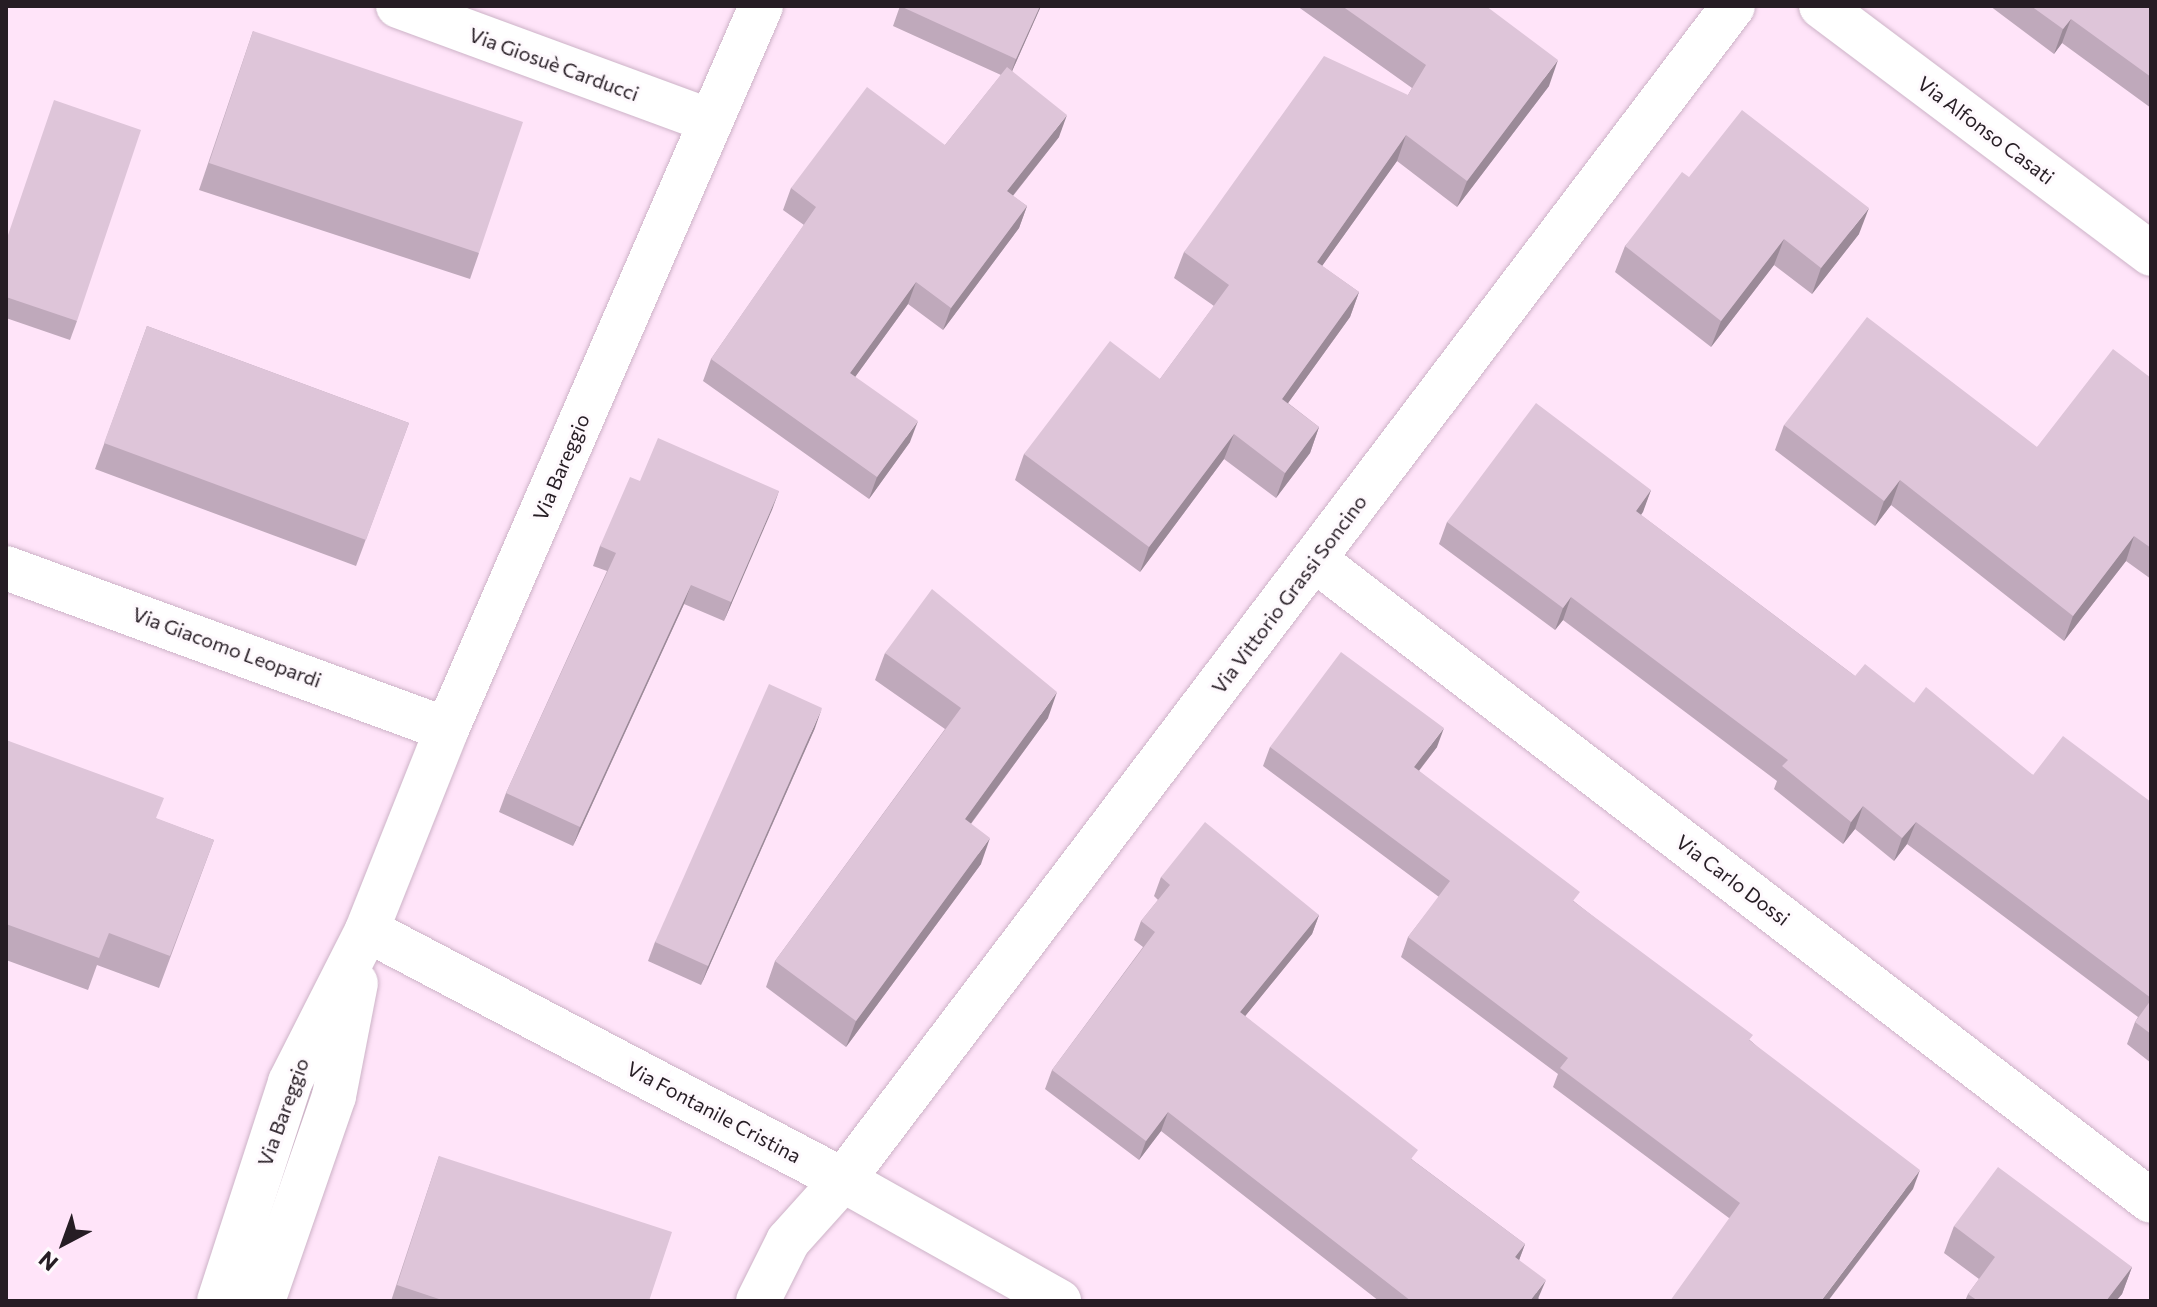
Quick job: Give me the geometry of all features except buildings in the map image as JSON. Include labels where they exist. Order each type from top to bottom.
[{"type":"street","name":"Via Giosuè Carducci","points":[[398,6],[710,121]]},
{"type":"street","name":"Via Bareggio","points":[[219,1301],[290,1082],[367,930],[447,729],[761,6]]},
{"type":"street","name":"Via Vittorio Grassi Soncino","points":[[758,1301],[788,1241],[843,1180],[1733,6]]},
{"type":"street","name":"Via Alfonso Casati","points":[[1821,6],[2151,254]]},
{"type":"street","name":"Via Carlo Dossi","points":[[1315,560],[2151,1201]]},
{"type":"street","name":"Via Giacomo Leopardi","points":[[6,568],[447,729]]},
{"type":"street","name":"Via Bareggio","points":[[263,1301],[334,1096],[367,930]]},
{"type":"street","name":"Via Fontanile Cristina","points":[[367,930],[843,1180],[1059,1301]]}]
